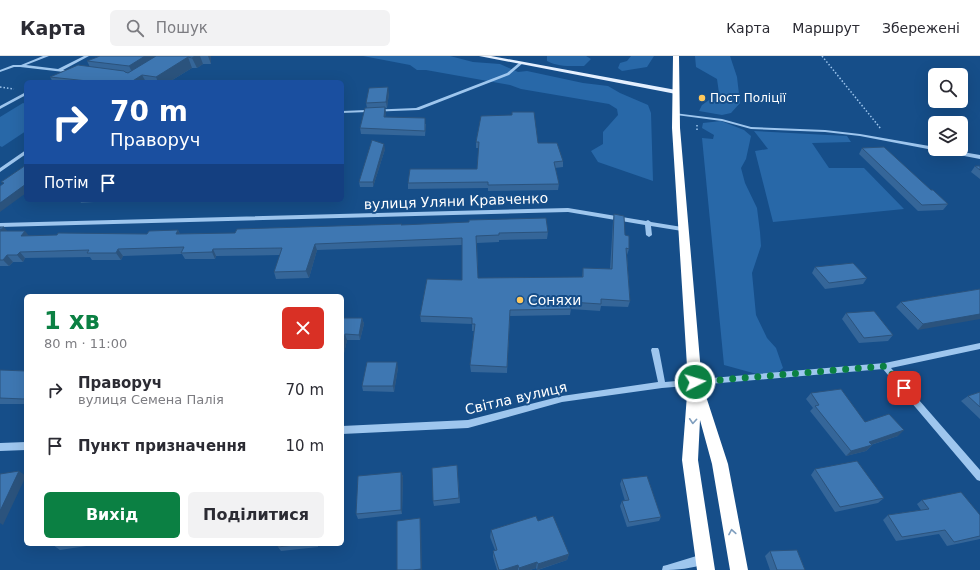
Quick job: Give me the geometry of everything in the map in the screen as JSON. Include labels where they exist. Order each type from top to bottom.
[{"type":"highway","points":[[676,56],[676,114],[682,229],[695,382],[690,460],[705,564]]},
{"type":"highway","points":[[695,382],[720,464],[739,570]]},
{"type":"main road","points":[[482,56],[676,92]]},
{"type":"street","points":[[20,66],[47,56]]},
{"type":"street","points":[[59,70],[87,56]]},
{"type":"street","points":[[344,112],[417,109],[508,74],[521,63]]},
{"type":"street","points":[[0,71],[13,66],[20,66],[80,73]]},
{"type":"street","points":[[0,108],[24,94]]},
{"type":"street","points":[[676,114],[722,120],[751,128],[825,131],[860,135],[980,157]]},
{"type":"street","points":[[0,170],[24,153]]},
{"type":"street","name":"вулиця Уляни Кравченко","points":[[0,225],[568,210],[648,222],[682,229]]},
{"type":"street","points":[[648,222],[649,235]]},
{"type":"street","name":"Світла вулиця","points":[[344,430],[468,424],[562,399],[662,385],[885,366],[980,346]]},
{"type":"street","points":[[655,350],[662,385]]},
{"type":"street","points":[[885,366],[980,478]]},
{"type":"street","points":[[0,448],[24,446]]},
{"type":"street","points":[[667,570],[705,564]]},
{"type":"path","points":[[822,56],[890,141]]},
{"type":"shaded area","points":[[363,56],[450,56],[473,62],[500,64],[518,72],[527,71],[583,83],[608,86],[648,105],[651,113],[653,181],[598,162],[591,151],[603,144],[603,132],[618,115],[617,109],[609,104],[521,89],[510,85],[426,70],[417,70],[410,65]]},
{"type":"shaded area","points":[[547,56],[586,56],[591,59],[584,66],[565,66],[547,61]]},
{"type":"shaded area","points":[[631,56],[654,56],[647,67],[622,71],[618,68],[620,63],[627,61]]},
{"type":"shaded area","points":[[695,56],[730,56],[737,77],[740,103],[731,113],[722,115],[699,111],[702,105],[719,93],[717,79],[696,67]]},
{"type":"shaded area","points":[[24,103],[24,132],[2,147],[0,146],[0,117]]},
{"type":"shaded area","points":[[721,121],[744,130],[751,136],[746,159],[741,168],[745,183],[757,208],[760,232],[761,246],[752,273],[756,315],[767,338],[776,348],[783,368],[771,378],[724,365],[702,138],[713,139],[714,135],[702,128],[703,123]]},
{"type":"shaded area","points":[[754,131],[847,136],[851,142],[812,143],[829,168],[864,168],[904,209],[773,222],[755,151],[768,149]]},
{"type":"building","points":[[100,56],[145,56],[129,66],[87,61]]},
{"type":"building","points":[[156,56],[195,56],[192,58],[188,57],[156,77],[142,75],[134,80],[78,80],[50,77],[78,65],[124,71],[128,73]]},
{"type":"building","points":[[388,87],[386,102],[366,103],[369,88]]},
{"type":"building","points":[[385,107],[384,117],[425,118],[425,131],[360,128],[365,108]]},
{"type":"building","points":[[512,112],[534,112],[538,143],[557,143],[563,161],[554,162],[559,184],[488,185],[488,182],[408,183],[410,169],[477,169],[479,142],[476,142],[481,116],[512,115]]},
{"type":"building","points":[[372,140],[384,144],[373,182],[359,182]]},
{"type":"building","points":[[884,147],[948,204],[922,205],[862,148]]},
{"type":"building","points":[[24,166],[24,185],[0,203],[0,186],[4,183],[1,182]]},
{"type":"building","points":[[614,214],[624,216],[625,235],[629,236],[629,249],[626,248],[630,301],[601,299],[601,304],[570,302],[571,309],[510,310],[507,367],[470,365],[475,324],[472,324],[472,318],[420,316],[427,279],[462,280],[462,238],[315,244],[306,271],[274,272],[282,248],[213,249],[212,252],[181,253],[184,247],[118,249],[116,253],[87,253],[89,250],[20,252],[17,255],[7,255],[3,260],[0,260],[0,231],[25,231],[21,236],[57,235],[58,233],[147,234],[149,231],[178,230],[176,234],[235,233],[237,229],[402,224],[401,225],[469,222],[469,220],[546,218],[548,232],[499,233],[499,235],[476,236],[478,278],[583,277],[583,268],[612,269]]},
{"type":"building","points":[[853,263],[867,278],[829,283],[815,267]]},
{"type":"building","points":[[980,289],[980,314],[923,324],[901,302]]},
{"type":"building","points":[[874,311],[893,335],[864,338],[846,313]]},
{"type":"building","points":[[344,318],[362,318],[359,335],[345,334],[344,339]]},
{"type":"building","points":[[367,362],[397,362],[393,386],[362,386]]},
{"type":"building","points":[[0,370],[24,371],[24,399],[0,398]]},
{"type":"building","points":[[841,389],[865,422],[889,414],[904,430],[869,442],[872,445],[851,451],[815,406],[819,405],[811,393]]},
{"type":"building","points":[[980,392],[980,407],[968,396]]},
{"type":"building","points":[[857,461],[884,498],[840,507],[815,469]]},
{"type":"building","points":[[457,465],[459,498],[433,501],[432,468]]},
{"type":"building","points":[[19,471],[0,511],[0,474]]},
{"type":"building","points":[[401,472],[401,510],[356,514],[358,476]]},
{"type":"building","points":[[647,476],[661,517],[629,522],[622,501],[629,500],[622,479]]},
{"type":"building","points":[[961,492],[980,515],[980,536],[954,542],[945,530],[902,537],[888,515],[929,509],[922,500]]},
{"type":"building","points":[[536,516],[538,521],[553,516],[569,554],[538,564],[537,562],[519,568],[518,565],[499,570],[493,551],[497,550],[491,530]]},
{"type":"building","points":[[420,518],[421,569],[397,570],[397,521]]},
{"type":"building","points":[[797,550],[805,570],[777,570],[770,551]]},
{"type":"place","name":"Пост Поліції","points":[[702,98]]},
{"type":"place","name":"Соняхи","points":[[520,300]]},
{"type":"route","points":[[695,382],[885,366],[904,388]]}]
